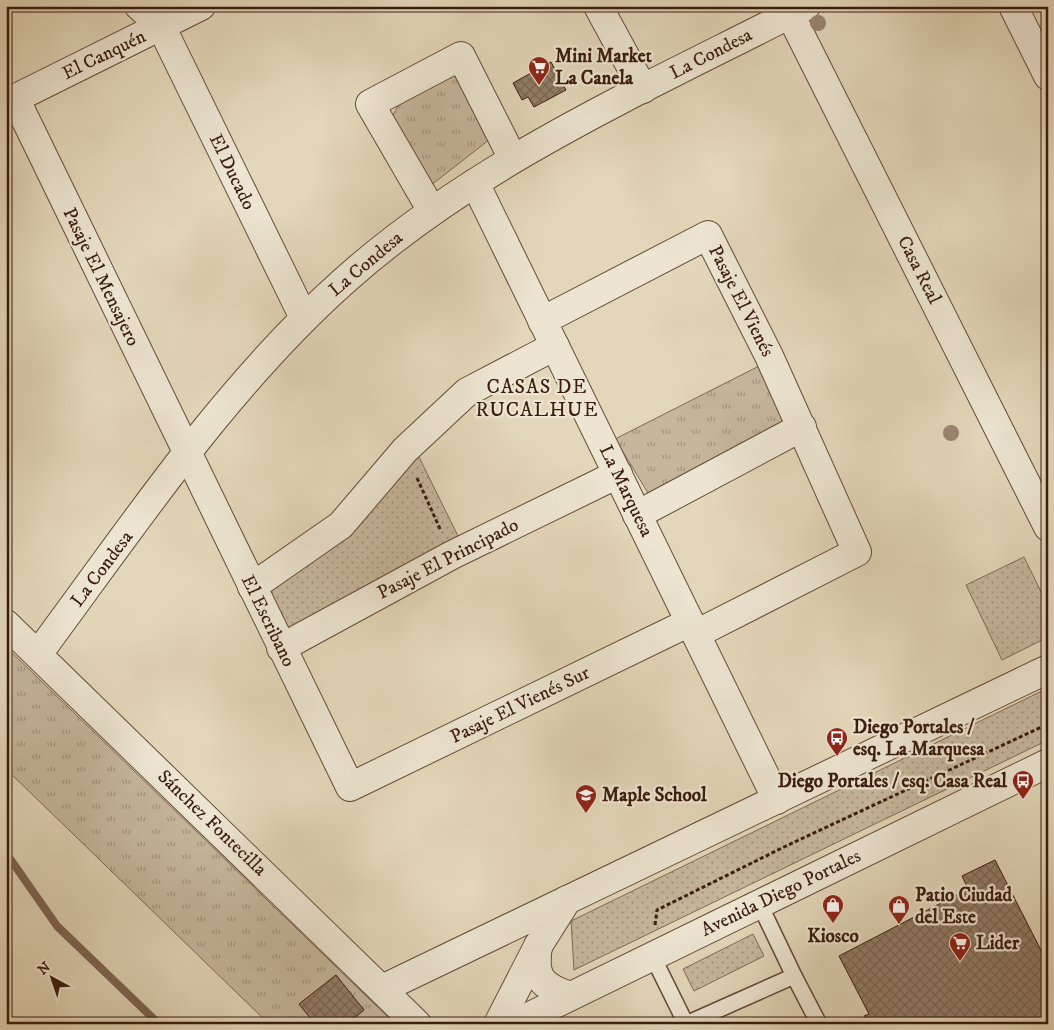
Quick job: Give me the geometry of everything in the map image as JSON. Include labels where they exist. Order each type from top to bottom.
[{"type":"street","points":[[139,6],[161,26]]},
{"type":"street","name":"El Canquén","points":[[11,101],[201,6]]},
{"type":"street","points":[[598,6],[643,88]]},
{"type":"street","points":[[1013,6],[1048,76]]},
{"type":"street","name":"La Condesa","points":[[38,654],[187,454],[250,375],[304,318],[345,280],[432,212],[513,159],[786,12]]},
{"type":"street","name":"Casa Real","points":[[786,12],[1048,527]]},
{"type":"street","name":"El Ducado","points":[[161,26],[304,318]]},
{"type":"street","points":[[432,212],[370,104],[461,56],[513,159]]},
{"type":"street","name":"Pasaje El Mensajero","points":[[11,101],[187,454]]},
{"type":"street","name":"La Marquesa","points":[[475,183],[777,800]]},
{"type":"street","name":"Pasaje El Vienés","points":[[542,320],[708,235],[769,356],[857,552],[693,628]]},
{"type":"street","points":[[252,587],[342,525],[404,450],[467,392],[555,346]]},
{"type":"street","points":[[637,515],[802,427]]},
{"type":"street","name":"El Escribano","points":[[187,454],[350,787]]},
{"type":"street","name":"Pasaje El Principado","points":[[282,648],[452,555],[618,474]]},
{"type":"street","name":"Sánchez Fontecilla","points":[[6,624],[417,1024]]},
{"type":"street","name":"Pasaje El Vienés Sur","points":[[350,787],[693,628]]},
{"type":"street","points":[[382,989],[1048,669]]},
{"type":"street","name":"Avenida Diego Portales","points":[[523,1022],[654,954],[1048,763]]},
{"type":"street","points":[[498,1024],[538,946],[566,900]]},
{"type":"street","points":[[538,946],[536,965],[540,978],[548,987],[571,996]]},
{"type":"lane","points":[[759,903],[819,1024]]},
{"type":"lane","points":[[654,954],[686,1024],[794,976]]},
{"type":"path","points":[[404,450],[452,555]]},
{"type":"path","points":[[654,954],[657,910],[786,846],[1048,724]]},
{"type":"green space","points":[[455,72],[494,136],[430,186],[391,119],[400,102]]},
{"type":"green space","points":[[763,364],[795,425],[653,501],[615,439]]},
{"type":"green space","points":[[418,455],[460,540],[290,632],[267,585],[350,536]]},
{"type":"green space","points":[[1024,557],[1048,606],[1048,637],[1002,660],[966,585]]},
{"type":"green space","points":[[6,647],[395,1024],[269,1024],[6,769]]},
{"type":"green space","points":[[1048,688],[1048,740],[574,970],[571,921]]},
{"type":"green space","points":[[753,934],[764,956],[694,991],[683,969]]},
{"type":"building","name":"Mini Market La Canela","points":[[551,62],[566,90],[534,107],[528,97],[522,100],[513,83]]},
{"type":"building","points":[[995,860],[1048,964],[1048,1024],[868,1024],[864,1016],[869,1014],[839,956],[968,889],[962,876]]},
{"type":"building","points":[[336,975],[364,1010],[347,1024],[315,1024],[299,1004]]},
{"type":"waterway","points":[[6,853],[57,926],[159,1024]]},
{"type":"place","name":"Mini Market La Canela","points":[[539,86]]},
{"type":"place","name":"Diego Portales / esq. La Marquesa","points":[[837,757]]},
{"type":"place","name":"Diego Portales / esq. Casa Real","points":[[1023,800]]},
{"type":"place","name":"Maple School","points":[[586,814]]},
{"type":"place","name":"Kiosco","points":[[833,924]]},
{"type":"place","name":"Patio Ciudad del Este","points":[[899,925]]},
{"type":"place","name":"Lider","points":[[960,962]]},
{"type":"district","name":"CASAS DE RUCALHUE","points":[[537,398]]}]
